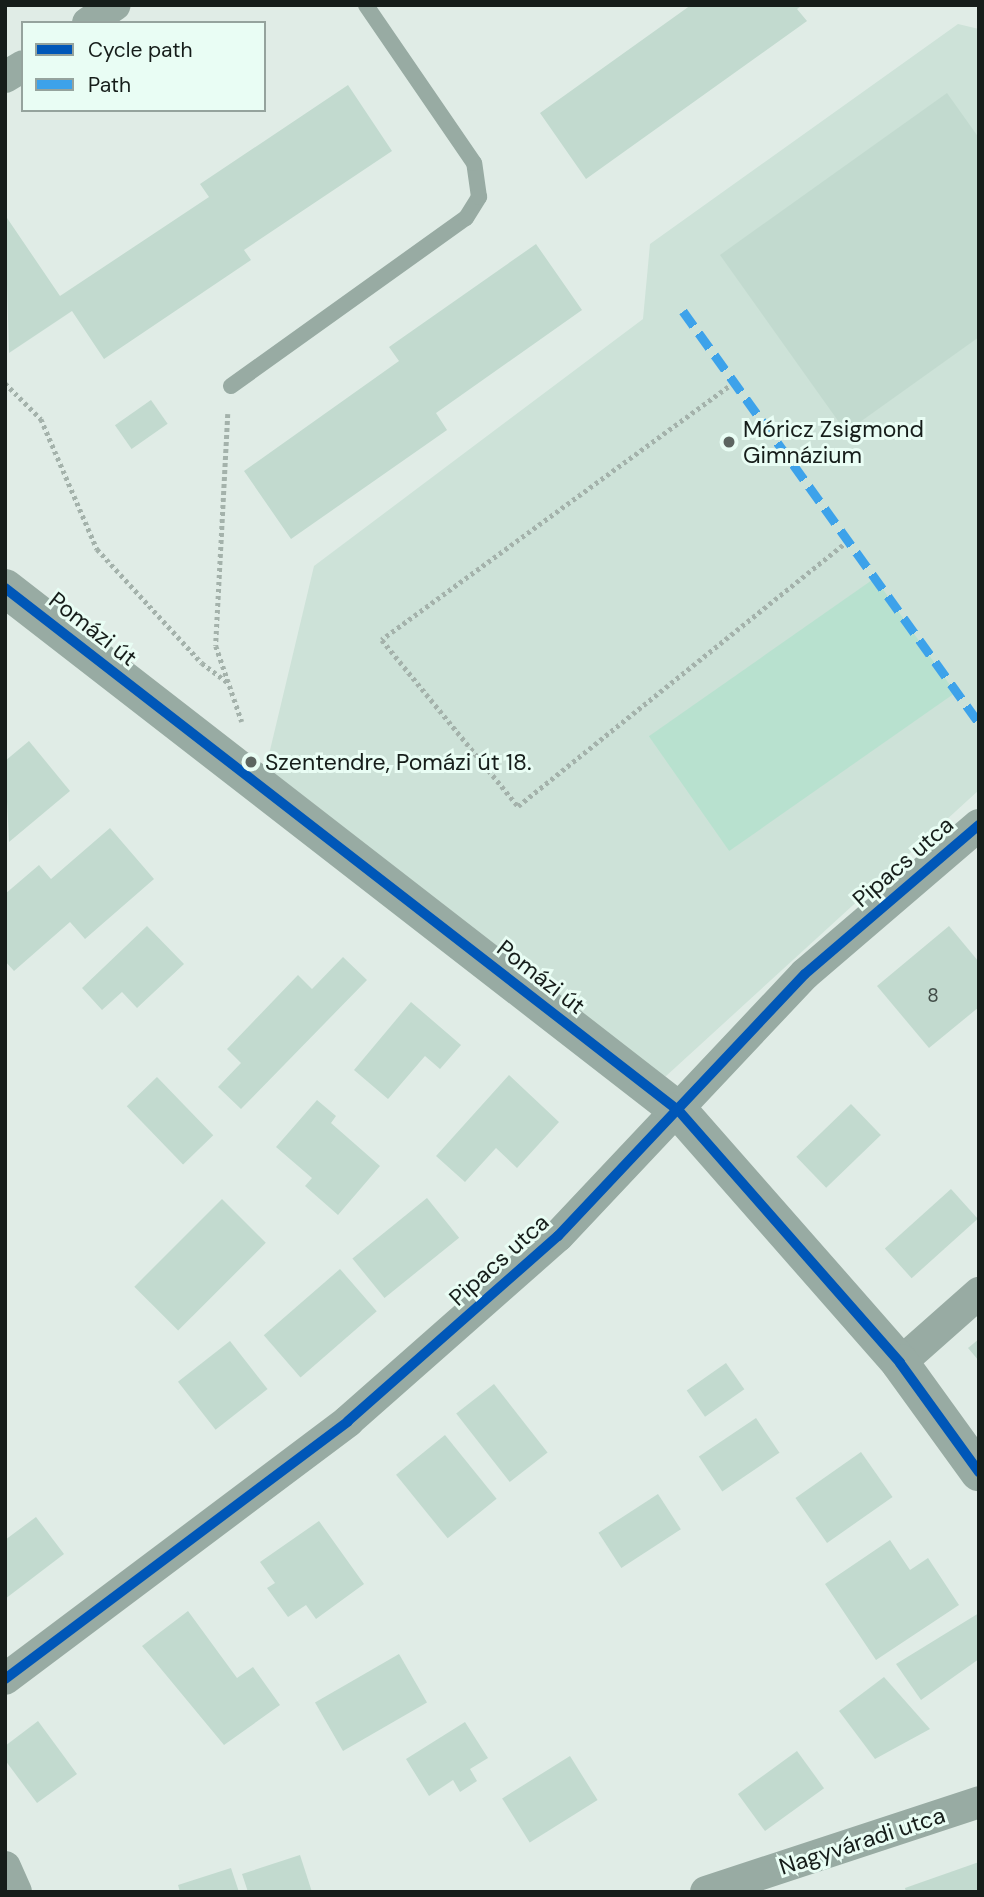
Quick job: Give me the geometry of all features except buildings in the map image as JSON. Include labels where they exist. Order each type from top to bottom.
[{"type":"street","points":[[91,21],[115,5]]},
{"type":"street","points":[[5,77],[21,67]]},
{"type":"street","name":"Pomázi út","points":[[5,588],[679,1111],[900,1363],[979,1472]]},
{"type":"street","name":"Pipacs utca","points":[[5,1679],[348,1421],[558,1236],[679,1111],[805,974],[979,825]]},
{"type":"street","points":[[900,1363],[979,1293]]},
{"type":"street","name":"Nagyváradi utca","points":[[706,1892],[979,1802]]},
{"type":"street","points":[[5,1867],[16,1892]]},
{"type":"lane","points":[[231,386],[466,218],[479,197],[474,163],[366,5]]},
{"type":"path","points":[[5,383],[41,419],[97,549],[202,663],[229,683]]},
{"type":"path","points":[[734,383],[382,640],[518,806],[848,541]]},
{"type":"path","points":[[227,760],[245,729],[216,646],[231,386]]},
{"type":"shaded area","name":"Móricz Zsigmond Gimnázium","points":[[958,24],[979,29],[979,790],[665,1077],[266,767],[314,566],[643,319],[650,244]]},
{"type":"green space","points":[[875,578],[955,693],[729,851],[649,736]]},
{"type":"marked path","points":[[683,311],[979,723]]},
{"type":"cycle path","points":[[5,588],[679,1111],[900,1363],[979,1472]]},
{"type":"cycle path","points":[[5,1679],[348,1421],[558,1236],[805,974],[979,825]]},
{"type":"place","name":"Móricz Zsigmond Gimnázium","points":[[729,442]]},
{"type":"place","name":"Szentendre, Pomázi út 18.","points":[[251,762]]}]
